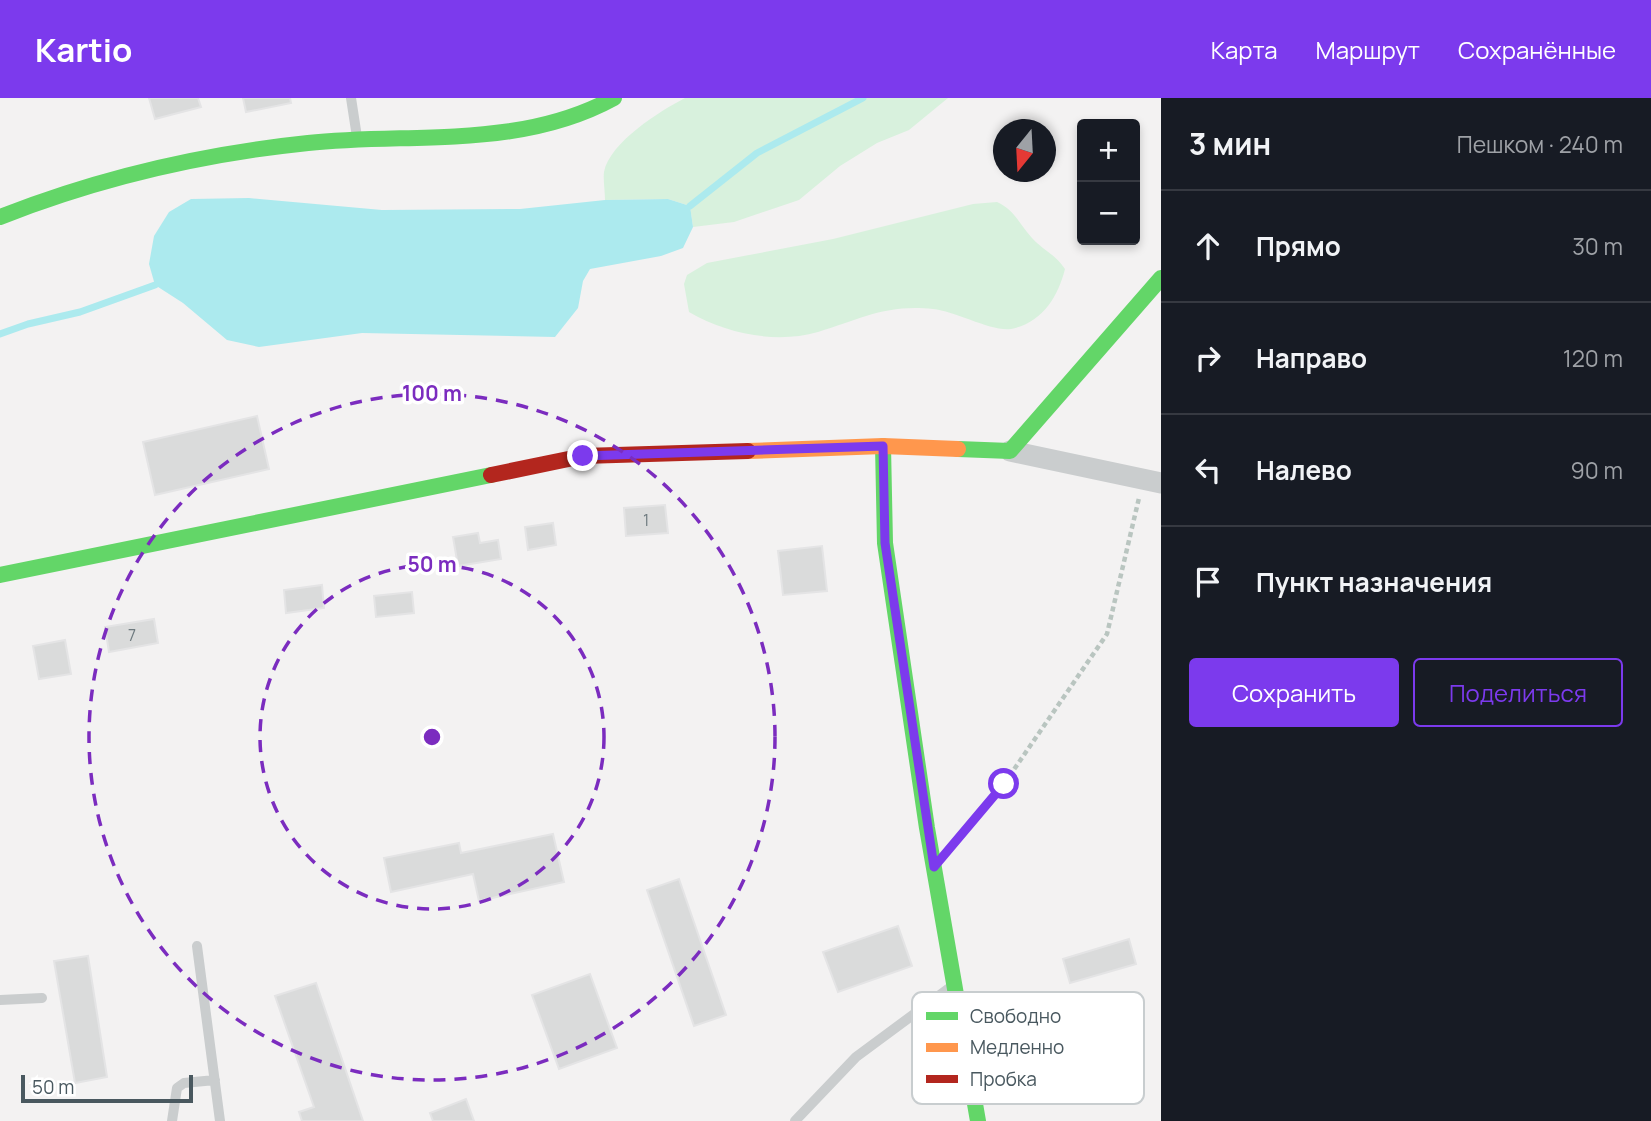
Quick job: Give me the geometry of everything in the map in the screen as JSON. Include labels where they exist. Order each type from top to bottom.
[{"type":"street","points":[[0,217],[86,184],[151,167],[310,143],[483,136],[564,121],[603,106],[614,98]]},
{"type":"street","points":[[1010,451],[1161,278]]},
{"type":"street","points":[[883,446],[885,543],[955,992]]},
{"type":"street","points":[[0,575],[583,456],[883,446],[1010,451],[1152,481]]},
{"type":"lane","points":[[351,98],[357,139]]},
{"type":"lane","points":[[197,946],[220,1121]]},
{"type":"lane","points":[[944,992],[954,985]]},
{"type":"lane","points":[[0,1000],[42,998]]},
{"type":"lane","points":[[795,1121],[856,1057],[912,1016]]},
{"type":"lane","points":[[172,1121],[177,1088],[184,1083],[215,1080]]},
{"type":"path","points":[[934,867],[1004,784],[1107,634],[1152,481]]},
{"type":"green space","points":[[685,98],[948,98],[909,130],[877,143],[840,166],[799,200],[734,222],[693,227],[690,206],[668,199],[605,200],[604,172],[616,150],[650,119]]},
{"type":"green space","points":[[997,202],[1013,213],[1032,238],[1065,269],[1058,289],[1047,307],[1040,315],[1022,326],[1003,329],[942,311],[916,308],[874,314],[818,332],[769,337],[719,326],[689,312],[684,284],[687,275],[707,263],[833,239],[973,204]]},
{"type":"water","points":[[249,198],[382,210],[520,209],[605,200],[668,199],[690,206],[693,227],[683,248],[661,256],[590,269],[583,281],[578,308],[555,337],[362,333],[259,347],[227,340],[183,303],[155,285],[149,264],[154,236],[169,212],[191,199]]},
{"type":"building","points":[[149,98],[198,98],[201,107],[155,119]]},
{"type":"building","points":[[243,98],[290,98],[291,103],[246,112]]},
{"type":"building","points":[[257,416],[269,469],[155,495],[143,442]]},
{"type":"building","points":[[665,505],[668,533],[626,536],[624,508]]},
{"type":"building","points":[[553,523],[556,545],[528,550],[525,527]]},
{"type":"building","points":[[478,533],[480,543],[498,540],[501,559],[458,566],[453,537]]},
{"type":"building","points":[[822,546],[827,591],[783,595],[778,551]]},
{"type":"building","points":[[322,585],[324,608],[286,613],[284,590]]},
{"type":"building","points":[[412,592],[414,613],[376,617],[374,596]]},
{"type":"building","points":[[154,619],[158,643],[109,652],[105,627]]},
{"type":"building","points":[[65,640],[71,674],[39,679],[33,646]]},
{"type":"building","points":[[553,834],[564,882],[479,901],[473,874],[391,892],[384,858],[459,843],[461,853]]},
{"type":"building","points":[[679,879],[726,1015],[694,1026],[647,890]]},
{"type":"building","points":[[898,926],[912,966],[838,992],[823,952]]},
{"type":"building","points":[[1129,939],[1136,964],[1070,983],[1063,959]]},
{"type":"building","points":[[88,956],[107,1077],[75,1083],[54,961]]},
{"type":"building","points":[[590,974],[617,1048],[559,1069],[532,995]]},
{"type":"building","points":[[316,983],[363,1121],[302,1121],[299,1112],[314,1107],[275,996]]},
{"type":"building","points":[[466,1099],[474,1121],[433,1121],[430,1113]]},
{"type":"waterway","points":[[690,206],[757,153],[863,98]]},
{"type":"waterway","points":[[0,334],[28,324],[80,312],[155,285]]},
{"type":"traffic: fast","points":[[0,217],[113,179],[190,161],[308,143],[503,132],[578,114],[614,98]]},
{"type":"traffic: fast","points":[[958,449],[1010,451],[1161,278]]},
{"type":"traffic: fast","points":[[883,446],[885,543],[927,828],[956,992]]},
{"type":"traffic: fast","points":[[0,575],[491,475]]},
{"type":"traffic: fast","points":[[975,1104],[978,1121]]},
{"type":"traffic: slow","points":[[748,451],[883,446],[958,449]]},
{"type":"traffic: jam","points":[[491,475],[583,456],[748,451]]},
{"type":"route","points":[[583,456],[883,446],[885,543],[934,867],[1004,784]]}]
